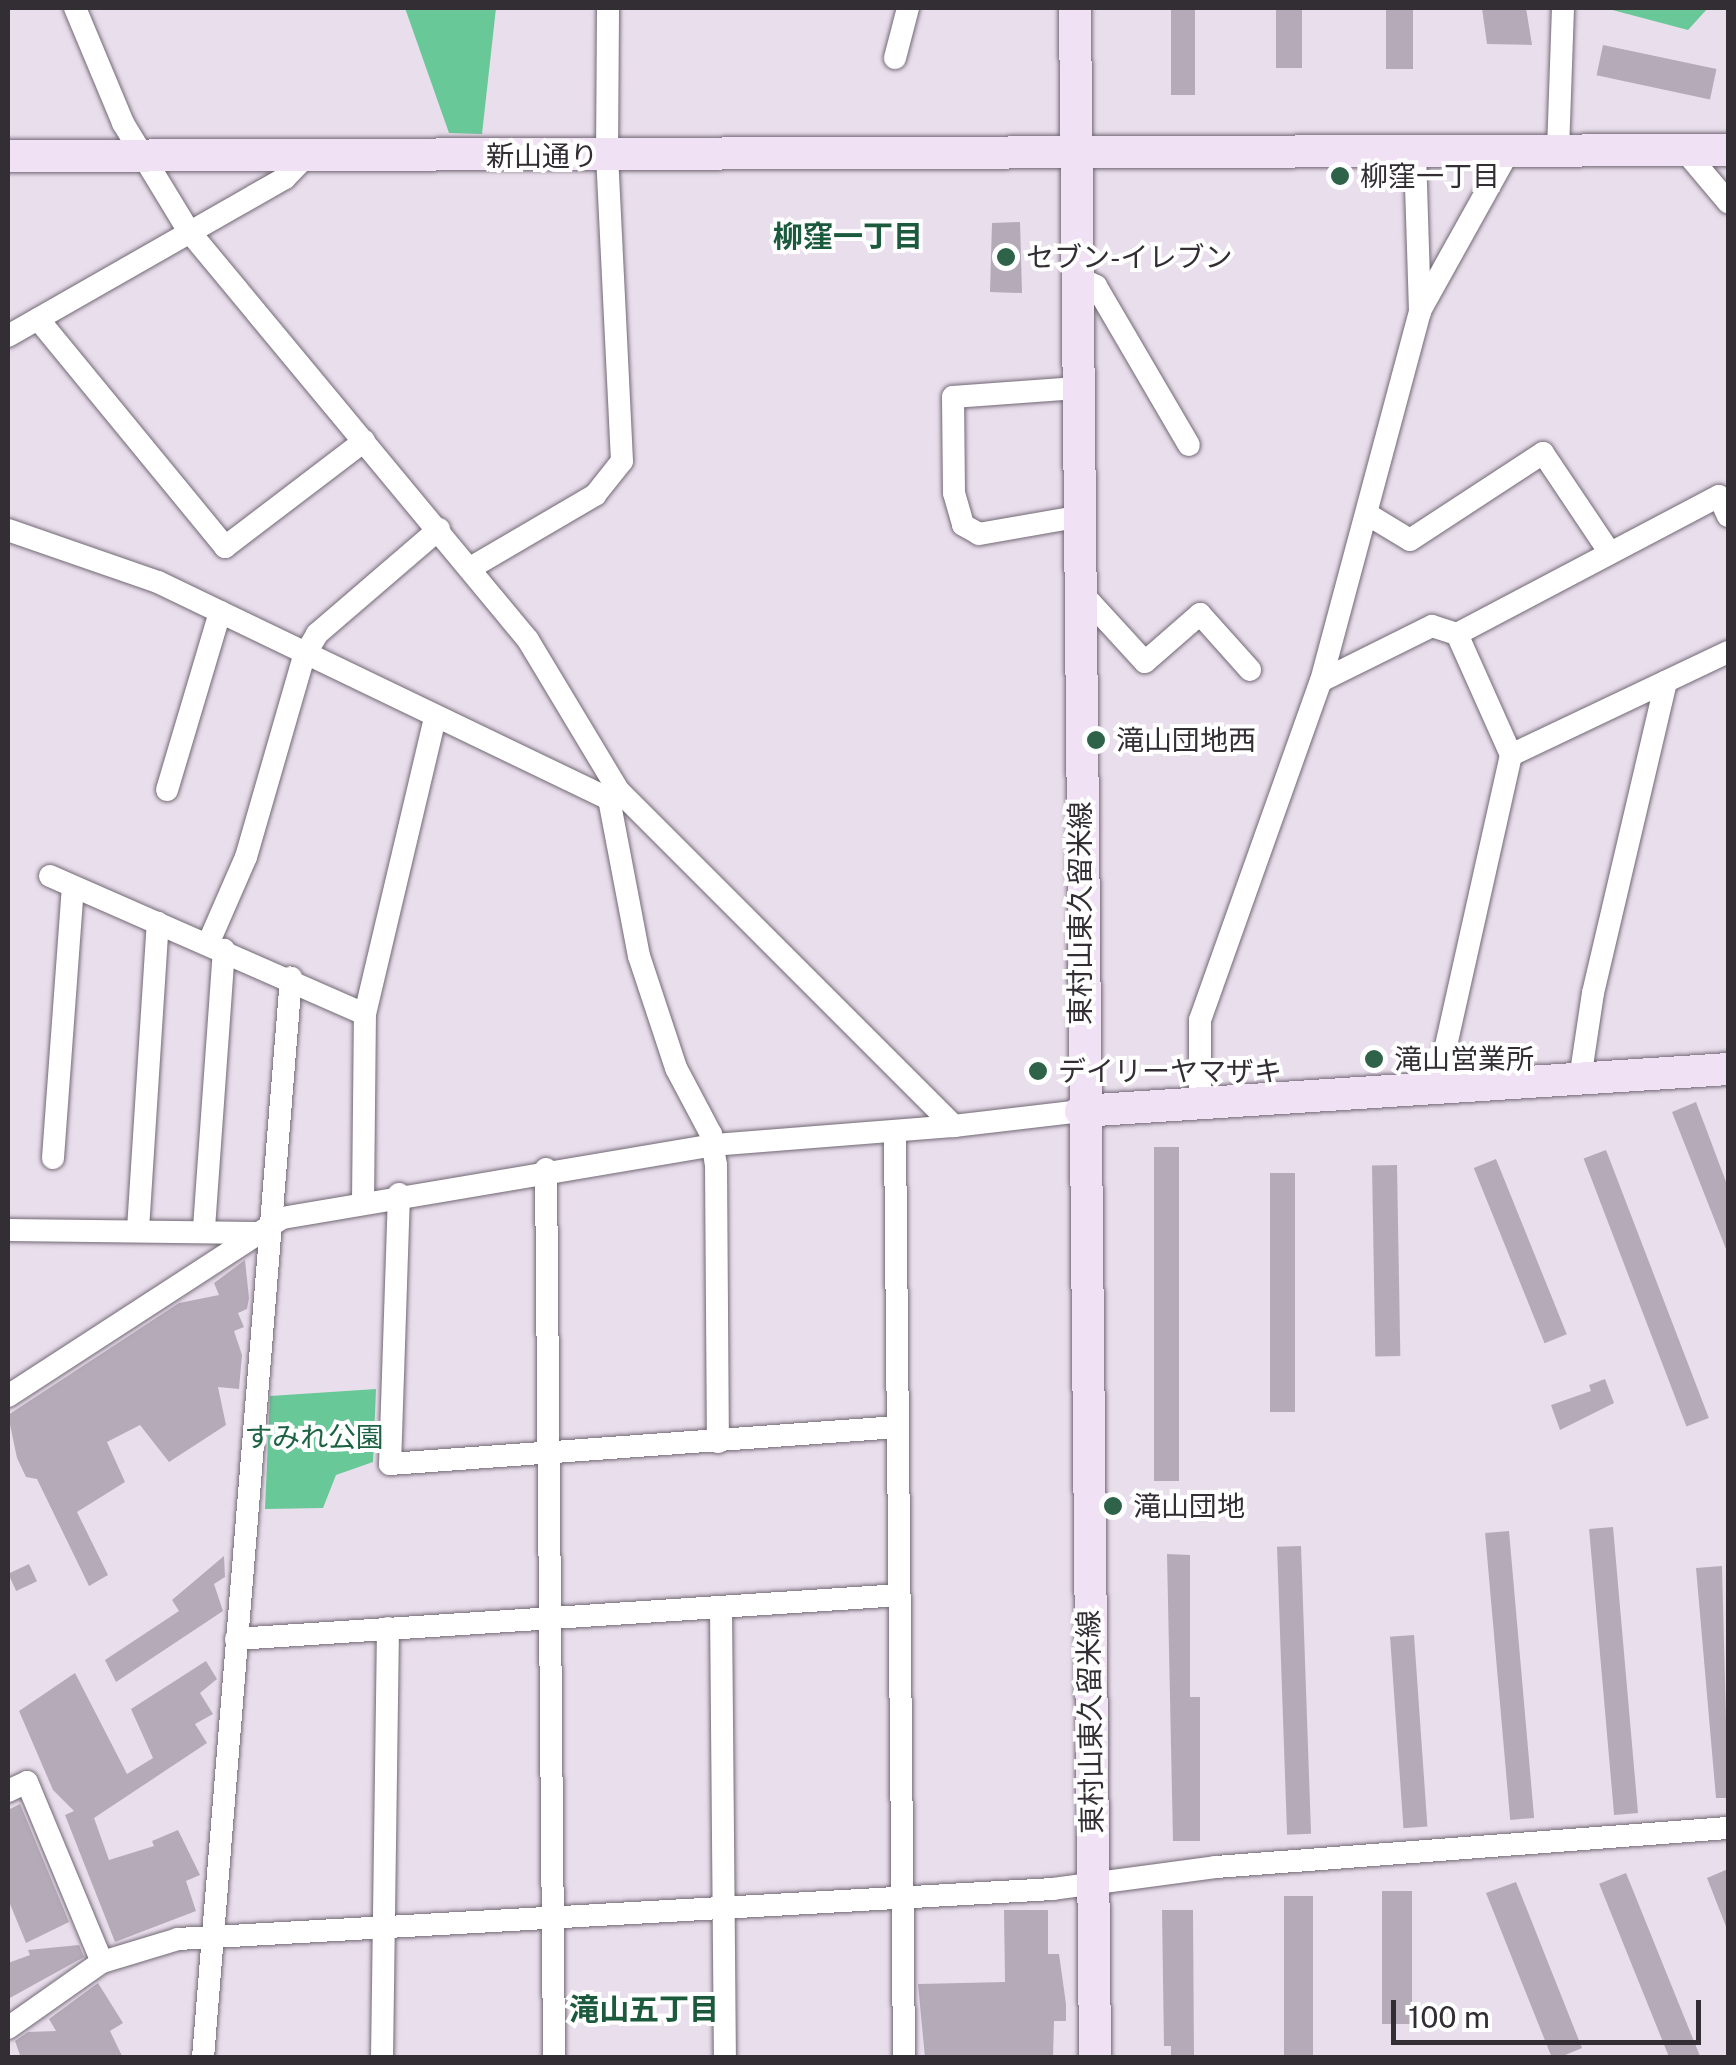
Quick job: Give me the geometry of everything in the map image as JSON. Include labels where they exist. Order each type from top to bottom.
[{"type":"street","points":[[76,8],[142,154],[188,230],[528,640],[614,795],[954,1126]]},
{"type":"street","points":[[472,568],[595,494],[622,461],[608,156],[608,8]]},
{"type":"street","points":[[894,58],[908,8]]},
{"type":"street","name":"東村山東久留米線","points":[[1075,8],[1076,518],[1095,2058]]},
{"type":"street","points":[[1558,151],[1562,8]]},
{"type":"street","name":"新山通り","points":[[8,156],[1077,156],[1728,150]]},
{"type":"street","points":[[1200,1104],[1200,1020],[1321,681],[1420,312],[1509,151]]},
{"type":"street","points":[[1685,151],[1728,202]]},
{"type":"street","points":[[1416,154],[1420,312]]},
{"type":"street","points":[[8,336],[284,178],[307,155]]},
{"type":"street","points":[[1078,277],[1096,286],[1189,445]]},
{"type":"street","points":[[38,319],[225,547],[364,441]]},
{"type":"street","points":[[1076,388],[953,397],[954,492],[963,525],[979,534],[1076,518]]},
{"type":"street","points":[[1367,514],[1410,540],[1543,453],[1610,553]]},
{"type":"street","points":[[1321,681],[1432,626],[1457,634],[1719,496],[1728,516]]},
{"type":"street","points":[[8,530],[158,582],[436,718],[614,795]]},
{"type":"street","points":[[204,1228],[216,947],[304,656],[318,634],[439,530]]},
{"type":"street","points":[[1078,589],[1146,662],[1200,614],[1250,670]]},
{"type":"street","points":[[167,790],[220,612]]},
{"type":"street","points":[[1436,1090],[1512,754],[1457,634]]},
{"type":"street","points":[[1512,754],[1728,652]]},
{"type":"street","points":[[1580,1080],[1593,993],[1666,681]]},
{"type":"street","points":[[363,1201],[365,1014],[436,718]]},
{"type":"street","points":[[614,795],[639,956],[676,1068],[713,1145],[718,1442]]},
{"type":"street","points":[[50,876],[291,978],[365,1014]]},
{"type":"street","points":[[53,1158],[72,888]]},
{"type":"street","points":[[138,1229],[158,923]]},
{"type":"street","points":[[203,2058],[266,1228],[291,978]]},
{"type":"street","points":[[8,1230],[266,1228],[398,1194],[713,1145],[895,1134],[1082,1111],[1580,1080],[1728,1065]]},
{"type":"street","points":[[895,1134],[904,2058]]},
{"type":"street","points":[[546,1169],[554,2058]]},
{"type":"street","points":[[398,1194],[390,1464],[897,1427]]},
{"type":"street","points":[[8,1396],[266,1228]]},
{"type":"street","points":[[236,1639],[900,1595]]},
{"type":"street","points":[[721,1607],[725,2058]]},
{"type":"street","points":[[382,2058],[388,1628]]},
{"type":"street","points":[[8,1791],[27,1782],[102,1962]]},
{"type":"street","points":[[8,2028],[102,1962],[178,1939],[1092,1885],[1216,1867],[1728,1828]]},
{"type":"green space","points":[[405,8],[496,8],[482,134],[449,133]]},
{"type":"green space","points":[[1605,8],[1708,8],[1688,30]]},
{"type":"green space","name":"すみれ公園","points":[[376,1389],[373,1462],[336,1475],[323,1508],[265,1509],[270,1396]]},
{"type":"building","points":[[1171,8],[1195,8],[1195,95],[1171,95]]},
{"type":"building","points":[[1276,8],[1302,8],[1302,68],[1276,68]]},
{"type":"building","points":[[1386,8],[1413,8],[1413,69],[1386,69]]},
{"type":"building","points":[[1482,8],[1526,8],[1532,45],[1487,44]]},
{"type":"building","points":[[1603,45],[1716,69],[1710,99],[1597,75]]},
{"type":"building","name":"セブン-イレブン","points":[[1020,222],[1022,293],[990,292],[992,223]]},
{"type":"building","points":[[1696,1102],[1728,1187],[1728,1254],[1672,1112]]},
{"type":"building","points":[[1154,1147],[1179,1147],[1179,1481],[1154,1481]]},
{"type":"building","points":[[1606,1150],[1709,1418],[1686,1427],[1584,1159]]},
{"type":"building","points":[[1496,1159],[1567,1334],[1545,1343],[1474,1168]]},
{"type":"building","points":[[1372,1165],[1397,1165],[1400,1356],[1375,1356]]},
{"type":"building","points":[[1270,1173],[1295,1173],[1295,1412],[1270,1412]]},
{"type":"building","points":[[245,1260],[249,1298],[247,1309],[238,1313],[244,1327],[234,1331],[242,1355],[239,1389],[218,1387],[226,1425],[169,1462],[140,1425],[107,1442],[125,1482],[77,1512],[108,1575],[89,1586],[37,1479],[26,1477],[17,1458],[8,1415],[179,1303],[219,1295],[214,1283]]},
{"type":"building","points":[[1605,1379],[1614,1403],[1560,1430],[1551,1405],[1591,1391],[1589,1385]]},
{"type":"building","points":[[1613,1527],[1638,1813],[1614,1815],[1589,1529]]},
{"type":"building","points":[[1509,1531],[1534,1818],[1510,1820],[1485,1533]]},
{"type":"building","points":[[1301,1546],[1311,1834],[1287,1835],[1277,1547]]},
{"type":"building","points":[[1167,1554],[1190,1555],[1190,1697],[1200,1697],[1200,1841],[1173,1841]]},
{"type":"building","points":[[224,1556],[225,1577],[214,1584],[223,1611],[116,1682],[105,1660],[179,1611],[172,1600]]},
{"type":"building","points":[[29,1564],[37,1581],[16,1591],[8,1574]]},
{"type":"building","points":[[1722,1566],[1728,1798],[1716,1798],[1696,1568]]},
{"type":"building","points":[[1414,1635],[1427,1827],[1403,1828],[1390,1637]]},
{"type":"building","points":[[206,1661],[217,1679],[200,1693],[213,1714],[195,1724],[207,1743],[94,1818],[109,1860],[154,1846],[152,1841],[178,1830],[200,1875],[186,1881],[196,1911],[115,1942],[65,1815],[74,1811],[53,1790],[19,1711],[75,1673],[127,1774],[153,1758],[131,1709]]},
{"type":"building","points":[[20,1804],[69,1922],[26,1943],[8,1899],[8,1810]]},
{"type":"building","points":[[1728,1869],[1728,1929],[1727,1929],[1707,1878]]},
{"type":"building","points":[[1626,1873],[1701,2058],[1669,2058],[1599,1884]]},
{"type":"building","points":[[1516,1882],[1582,2048],[1558,2058],[1552,2058],[1486,1893]]},
{"type":"building","points":[[1382,1891],[1412,1891],[1412,2024],[1382,2024]]},
{"type":"building","points":[[1284,1896],[1313,1896],[1313,2058],[1284,2058]]},
{"type":"building","points":[[1004,1910],[1048,1910],[1048,1954],[1059,1954],[1066,2004],[1066,2021],[1054,2021],[1053,2058],[925,2058],[918,1984],[1005,1982]]},
{"type":"building","points":[[1162,1910],[1193,1910],[1194,2058],[1171,2058],[1171,2046],[1164,2046]]},
{"type":"building","points":[[79,1945],[84,1957],[8,1999],[8,1963],[30,1955],[28,1950]]},
{"type":"building","points":[[98,1983],[123,2023],[110,2031],[123,2058],[21,2058],[15,2041],[28,2032],[56,2031],[49,2019]]},
{"type":"place","name":"柳窪一丁目","points":[[1340,176]]},
{"type":"place","name":"セブン-イレブン","points":[[1006,257]]},
{"type":"place","name":"滝山団地西","points":[[1096,740]]},
{"type":"place","name":"滝山営業所","points":[[1374,1059]]},
{"type":"place","name":"デイリーヤマザキ","points":[[1038,1071]]},
{"type":"place","name":"滝山団地","points":[[1113,1506]]},
{"type":"district","name":"柳窪一丁目","points":[[848,236]]},
{"type":"district","name":"滝山五丁目","points":[[644,2009]]}]
